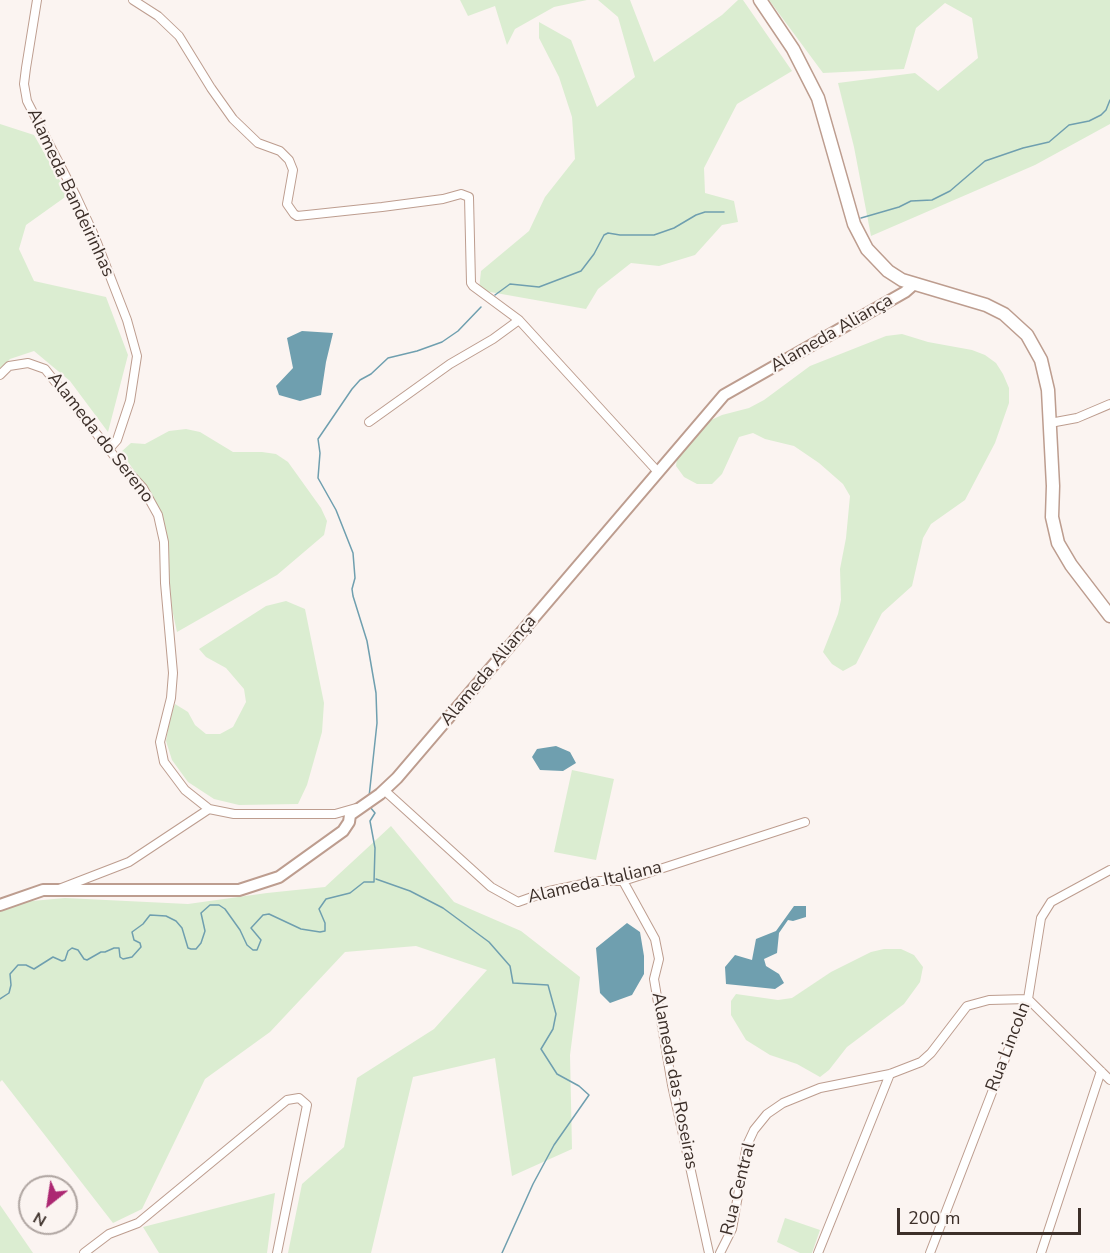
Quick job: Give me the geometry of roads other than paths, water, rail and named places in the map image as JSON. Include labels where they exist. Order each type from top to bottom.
[{"type":"main road","points":[[760,0],[793,49],[818,99],[854,224],[861,239],[877,261],[888,271],[913,285],[986,305],[1004,314],[1027,335],[1041,360],[1048,390],[1053,486],[1052,517],[1058,543],[1071,565],[1110,616]]},
{"type":"street","name":"Alameda Bandeirinhas","points":[[37,0],[24,84],[27,101],[94,235],[127,320],[137,356],[130,401],[117,440],[109,449]]},
{"type":"street","points":[[133,0],[158,16],[179,36],[233,119],[258,143],[280,151],[290,160],[293,170],[287,204],[297,216],[443,199],[460,194],[469,197],[471,283],[519,320],[658,471]]},
{"type":"street","name":"Alameda Aliança","points":[[0,905],[34,892],[239,890],[279,877],[343,831],[349,822],[350,815],[382,792],[425,747],[724,395],[905,292],[913,285]]},
{"type":"street","points":[[369,422],[450,364],[493,339],[519,320]]},
{"type":"street","name":"Alameda do Sereno","points":[[0,375],[9,366],[28,363],[45,369],[143,488],[158,515],[163,533],[165,583],[174,673],[171,699],[160,742],[164,762],[185,790],[209,809],[234,814],[335,814],[366,805]]},
{"type":"street","points":[[1050,423],[1077,418],[1110,405]]},
{"type":"street","name":"Alameda Italiana","points":[[382,792],[491,887],[518,902],[549,891],[597,881],[623,881],[805,822]]},
{"type":"street","points":[[55,890],[129,862],[209,809]]},
{"type":"street","name":"Rua Lincoln","points":[[930,1253],[1028,999],[1041,918],[1045,909],[1051,902],[1110,870]]},
{"type":"street","name":"Alameda das Roseiras","points":[[623,881],[655,939],[659,959],[654,979],[672,1085],[709,1253]]},
{"type":"street","points":[[1028,999],[1110,1080]]},
{"type":"street","name":"Rua Central","points":[[720,1253],[732,1229],[747,1145],[754,1130],[767,1114],[783,1103],[820,1088],[890,1074],[921,1062],[931,1053],[967,1006],[989,1000],[1028,999]]},
{"type":"street","points":[[1041,1253],[1101,1071]]},
{"type":"street","points":[[818,1253],[890,1074]]},
{"type":"street","points":[[84,1253],[109,1234],[138,1223],[286,1100],[299,1098],[307,1105],[277,1253]]},
{"type":"water","points":[[302,331],[333,333],[321,395],[300,401],[279,395],[276,386],[293,368],[287,338]]},
{"type":"water","points":[[556,746],[570,752],[576,763],[563,771],[540,770],[532,757],[537,749]]},
{"type":"water","points":[[794,906],[806,906],[806,917],[793,921],[788,920],[779,933],[777,953],[764,959],[766,966],[779,974],[784,983],[775,989],[726,984],[725,967],[735,955],[752,960],[756,939],[776,931]]},
{"type":"water","points":[[627,923],[640,932],[644,974],[632,995],[610,1003],[600,993],[596,948]]},
{"type":"waterway","points":[[861,218],[899,207],[911,201],[932,200],[950,191],[985,161],[1049,142],[1069,125],[1089,121],[1101,115],[1110,100]]},
{"type":"waterway","points":[[495,295],[510,284],[539,287],[581,271],[594,254],[604,235],[608,233],[654,235],[674,228],[705,212],[724,212]]},
{"type":"waterway","points":[[369,797],[377,723],[376,693],[367,641],[353,596],[355,578],[353,553],[336,510],[318,478],[320,453],[318,439],[360,380],[371,374],[388,358],[442,342],[458,331],[481,307]]},
{"type":"waterway","points":[[0,999],[9,993],[10,974],[18,965],[26,965],[34,969],[53,957],[62,961],[72,948],[78,950],[87,960],[114,948],[119,948],[120,957],[123,959],[132,957],[141,947],[140,943],[134,940],[132,932],[150,915],[166,916],[176,921],[182,928],[188,948],[191,949],[196,949],[201,943],[205,931],[201,913],[210,905],[219,905],[225,909],[240,930],[247,945],[253,950],[257,950],[261,940],[251,928],[263,915],[269,914],[301,929],[325,931],[325,923],[319,909],[326,899],[350,893],[364,882],[374,882],[375,848],[370,821],[375,813],[370,807]]},
{"type":"waterway","points":[[376,879],[410,891],[443,908],[489,942],[510,966],[513,983],[548,985],[556,1014],[553,1029],[541,1049],[557,1074],[579,1086],[589,1095],[554,1145],[533,1184],[502,1253]]}]
